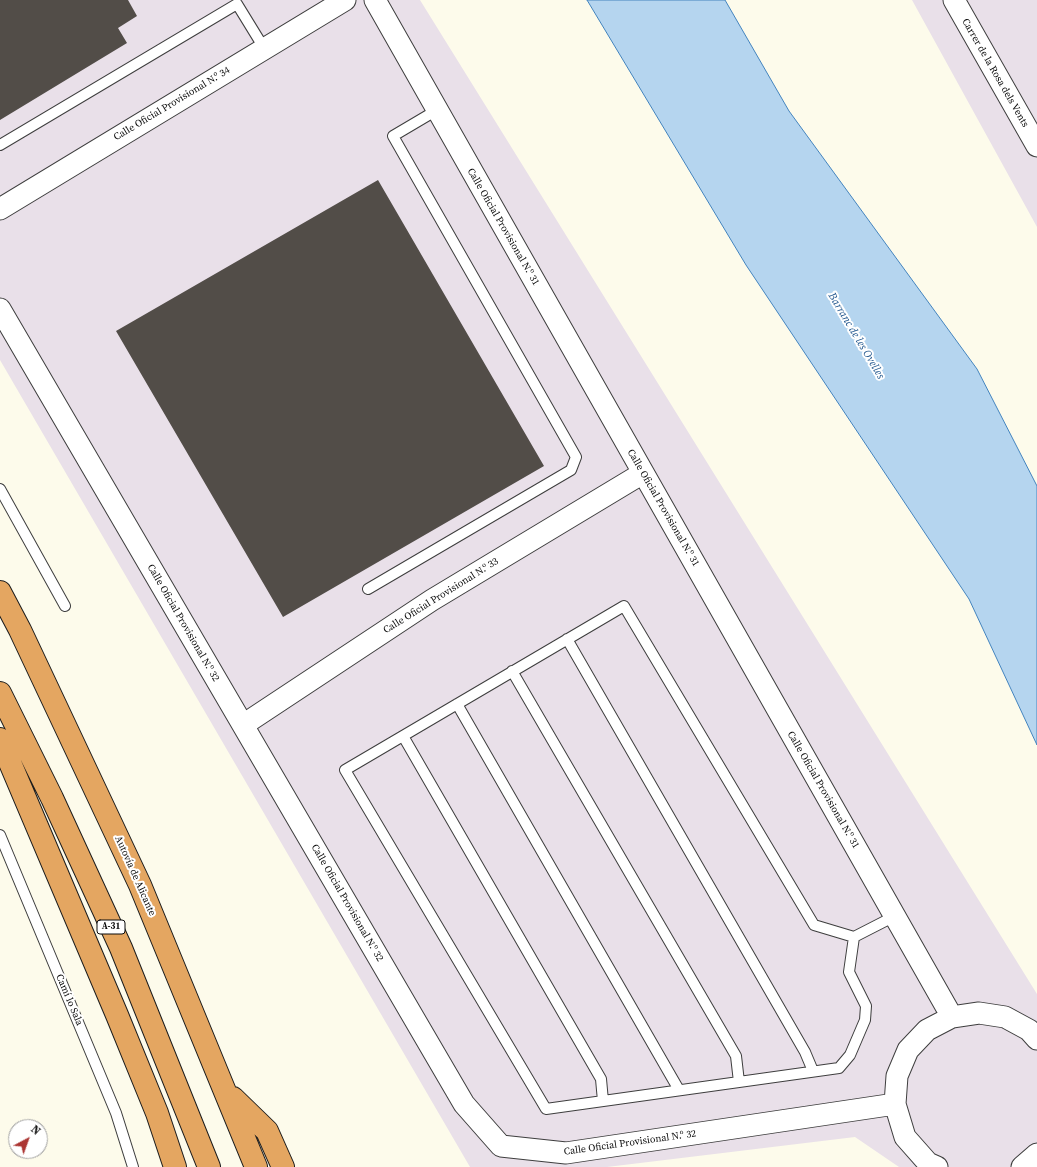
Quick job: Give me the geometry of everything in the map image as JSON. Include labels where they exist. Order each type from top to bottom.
[{"type":"highway","name":"Autovía de Alicante","points":[[0,592],[20,630],[140,884],[256,1167]]},
{"type":"highway","name":"A-31","points":[[0,693],[52,798],[121,948],[209,1167]]},
{"type":"highway","points":[[0,738],[157,1113],[175,1167]]},
{"type":"highway","points":[[226,1091],[267,1131],[283,1167]]},
{"type":"street","name":"Calle Oficial Provisional N.º 34","points":[[0,209],[345,0]]},
{"type":"street","name":"Calle Oficial Provisional N.º 31","points":[[375,0],[952,1017]]},
{"type":"street","name":"Carrer de la Rosa dels Vents","points":[[954,0],[1037,146]]},
{"type":"street","name":"Calle Oficial Provisional N.º 32","points":[[0,309],[464,1104],[501,1146],[566,1153],[895,1104]]},
{"type":"street","name":"Calle Oficial Provisional N.º 33","points":[[243,724],[432,600],[643,473]]},
{"type":"street","points":[[937,1167],[928,1163],[905,1137],[895,1104],[897,1076],[908,1050],[927,1030],[952,1017],[979,1013],[1005,1017],[1029,1030],[1037,1039]]},
{"type":"street","points":[[1022,1167],[1037,1154]]},
{"type":"lane","points":[[0,145],[237,4],[264,48]]},
{"type":"lane","points":[[368,589],[571,470],[576,457],[393,136],[437,110]]},
{"type":"lane","points":[[0,489],[65,606]]},
{"type":"lane","points":[[854,937],[849,972],[866,1006],[865,1020],[850,1055],[839,1068],[546,1109],[345,770],[624,606],[814,925],[854,937],[895,916]]},
{"type":"lane","points":[[567,639],[805,1052],[813,1071]]},
{"type":"lane","points":[[512,671],[736,1056],[739,1082]]},
{"type":"lane","points":[[458,704],[679,1090]]},
{"type":"lane","points":[[403,736],[601,1079],[603,1101]]},
{"type":"lane","name":"Camí lo Sala","points":[[0,835],[116,1113],[132,1167]]},
{"type":"shaded area","points":[[0,0],[420,0],[1037,994],[1037,1167],[899,1167],[855,1137],[607,1167],[470,1167],[0,360]]},
{"type":"shaded area","points":[[912,0],[1037,0],[1037,227]]},
{"type":"water","name":"Barranc de les Ovelles","points":[[587,0],[725,0],[789,111],[977,369],[1037,486],[1037,745],[969,599],[746,265]]},
{"type":"building","points":[[0,0],[128,0],[137,16],[118,28],[127,43],[0,120]]},
{"type":"building","points":[[378,180],[544,466],[283,617],[116,331]]}]
